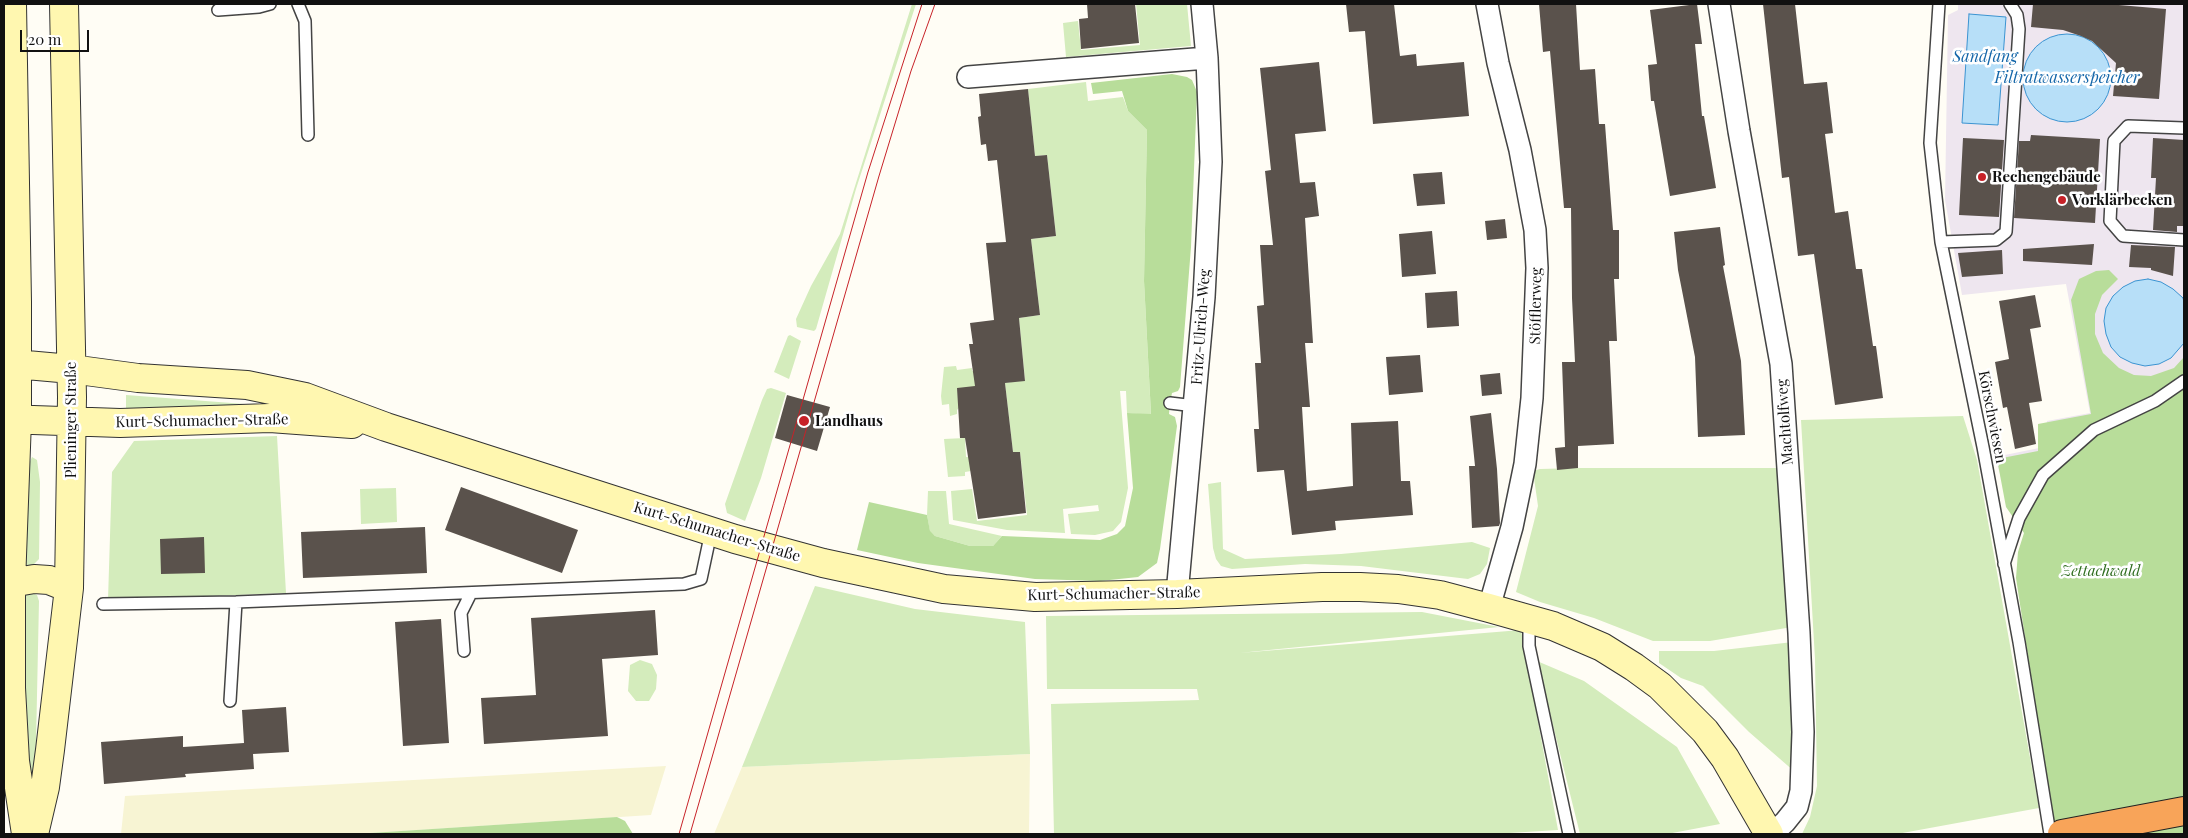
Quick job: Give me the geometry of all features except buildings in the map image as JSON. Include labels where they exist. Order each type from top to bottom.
[{"type":"highway","points":[[2062,834],[2184,811]]},
{"type":"street","points":[[12,4],[17,317],[31,350],[17,392],[17,464],[11,583],[11,688],[15,761],[26,834]]},
{"type":"street","name":"Plieninger Straße","points":[[34,834],[45,787],[69,588],[72,409],[64,4]]},
{"type":"street","name":"Fritz-Ulrich-Weg","points":[[1177,594],[1204,297],[1211,162],[1207,58],[1202,4]]},
{"type":"street","name":"Stöfflerweg","points":[[1487,4],[1498,63],[1520,150],[1535,230],[1537,268],[1532,398],[1525,464],[1512,527],[1496,590],[1489,608]]},
{"type":"street","name":"Machtolfweg","points":[[1720,4],[1739,132],[1781,364],[1800,642],[1803,732],[1801,792],[1797,807],[1786,822],[1771,834]]},
{"type":"street","points":[[968,77],[1207,58]]},
{"type":"street","points":[[4,261],[16,228]]},
{"type":"street","points":[[17,392],[71,315]]},
{"type":"street","name":"Kurt-Schumacher-Straße","points":[[17,392],[71,368],[119,376],[247,385],[305,397],[386,427],[711,532],[823,563],[944,589],[1035,598],[1322,587],[1398,589],[1440,595],[1553,626],[1602,647],[1634,667],[1666,692],[1705,732],[1725,758],[1771,834]]},
{"type":"street","points":[[17,392],[72,409],[86,388],[119,376]]},
{"type":"street","points":[[17,392],[72,471]]},
{"type":"street","name":"Kurt-Schumacher-Straße","points":[[17,392],[120,423],[270,418],[386,427]]},
{"type":"street","points":[[11,583],[34,579],[48,580],[69,588]]},
{"type":"lane","points":[[218,10],[270,4]]},
{"type":"lane","points":[[298,4],[305,21],[308,135]]},
{"type":"lane","name":"Körschwiesen","points":[[1939,4],[1930,143],[1941,242],[1983,447],[2050,834]]},
{"type":"lane","points":[[1941,242],[1996,240],[2006,232],[2019,29],[2017,15],[2010,4]]},
{"type":"lane","points":[[2184,128],[2128,126],[2114,141],[2110,222],[2123,236],[2184,240]]},
{"type":"lane","points":[[2004,565],[2019,518],[2043,475],[2094,430],[2155,401],[2184,381]]},
{"type":"lane","points":[[1170,403],[1195,406]]},
{"type":"lane","points":[[103,604],[236,602],[684,584],[701,579],[711,532]]},
{"type":"lane","points":[[464,651],[462,613],[471,593]]},
{"type":"lane","points":[[230,700],[236,602]]},
{"type":"lane","points":[[1529,619],[1529,646],[1570,834]]},
{"type":"shaded area","points":[[1958,4],[2184,4],[2184,484],[2011,512],[1995,457],[2044,447],[2047,421],[2090,413],[2066,284],[1962,295],[1945,200],[1948,15],[1958,10]]},
{"type":"shaded area","points":[[1030,754],[1029,834],[714,834],[742,767]]},
{"type":"shaded area","points":[[666,766],[651,815],[355,834],[121,834],[125,796]]},
{"type":"green space","points":[[912,4],[916,4],[856,189],[816,329],[814,331],[797,327],[796,319],[811,286],[840,234]]},
{"type":"green space","points":[[1136,4],[1187,4],[1191,46],[1066,57],[1063,23],[1078,21],[1081,50],[1140,45]]},
{"type":"green space","points":[[1172,74],[1192,80],[1197,92],[1191,247],[1180,387],[1178,391],[1172,393],[1169,414],[1175,417],[1177,426],[1157,563],[1138,577],[1100,581],[1035,579],[918,563],[857,550],[869,502],[927,515],[930,531],[935,536],[970,546],[993,546],[1002,536],[1100,540],[1117,534],[1125,526],[1133,488],[1127,413],[1151,414],[1144,281],[1147,130],[1128,111],[1122,91],[1093,94],[1091,83]]},
{"type":"green space","points":[[1086,82],[1088,101],[1123,97],[1128,111],[1147,130],[1144,281],[1151,415],[1127,413],[1126,391],[1120,391],[1128,488],[1121,522],[1113,531],[1095,535],[1071,534],[1068,514],[1099,511],[1098,505],[1063,509],[1065,533],[1007,530],[953,520],[951,491],[972,489],[977,521],[1027,515],[1020,452],[1013,452],[1005,383],[1025,380],[1019,318],[1040,315],[1031,239],[1056,236],[1047,155],[1035,156],[1028,89]]},
{"type":"green space","name":"Zettachwald","points":[[2109,270],[2118,279],[2102,295],[2095,314],[2095,334],[2103,353],[2119,368],[2134,375],[2151,376],[2174,368],[2184,357],[2184,834],[2055,834],[2016,578],[2018,552],[2024,533],[2006,507],[1997,459],[2038,451],[2038,424],[2091,414],[2071,300],[2079,279],[2096,271]]},
{"type":"green space","points":[[790,335],[801,341],[789,379],[774,372]]},
{"type":"green space","points":[[956,366],[957,370],[972,368],[972,371],[978,370],[979,386],[957,410],[957,414],[950,416],[949,404],[942,405],[944,367]]},
{"type":"green space","points":[[771,388],[786,393],[761,478],[745,521],[727,513],[725,504],[762,400],[767,389]]},
{"type":"green space","points":[[126,395],[258,405],[126,413]]},
{"type":"green space","points":[[1963,416],[1977,460],[2039,808],[1897,834],[1802,834],[1810,817],[1817,786],[1815,659],[1801,420]]},
{"type":"green space","points":[[277,436],[286,593],[108,600],[112,472],[134,441]]},
{"type":"green space","points":[[965,438],[966,457],[976,456],[977,470],[965,472],[965,476],[948,477],[944,439]]},
{"type":"green space","points":[[32,457],[37,460],[40,482],[39,559],[32,566],[26,565],[23,561],[26,471]]},
{"type":"green space","points":[[1779,468],[1792,627],[1710,641],[1653,641],[1594,618],[1540,602],[1516,592],[1538,506],[1533,471],[1540,469]]},
{"type":"green space","points":[[1221,482],[1223,549],[1245,559],[1341,554],[1472,542],[1490,548],[1487,564],[1480,574],[1468,579],[1361,566],[1305,564],[1232,569],[1221,566],[1216,559],[1213,548],[1208,484]]},
{"type":"green space","points":[[396,488],[397,522],[361,524],[360,489]]},
{"type":"green space","points":[[928,491],[946,491],[949,524],[1002,536],[993,546],[970,546],[935,536],[930,532],[927,515]]},
{"type":"green space","points":[[815,586],[915,609],[1025,622],[1030,754],[742,767]]},
{"type":"green space","points":[[32,593],[37,595],[39,601],[36,742],[34,782],[30,784],[21,695],[25,594]]},
{"type":"green space","points":[[1422,612],[1499,627],[1239,653],[1521,630],[1558,830],[1493,834],[1054,834],[1051,704],[1199,700],[1197,689],[1047,689],[1046,616]]},
{"type":"green space","points":[[1793,642],[1795,772],[1749,732],[1703,686],[1681,678],[1659,663],[1659,651],[1714,651]]},
{"type":"green space","points":[[640,660],[652,664],[657,675],[656,689],[649,701],[636,701],[628,691],[630,665]]},
{"type":"green space","points":[[1537,661],[1584,681],[1677,747],[1720,824],[1667,834],[1580,834]]},
{"type":"green space","points":[[617,817],[625,821],[633,834],[355,834]]},
{"type":"water","name":"Sandfang","points":[[1969,14],[2006,17],[1998,125],[1962,123]]},
{"type":"water","name":"Filtratwasserspeicher","points":[[2067,34],[2084,37],[2098,47],[2108,61],[2111,78],[2108,95],[2098,109],[2084,119],[2067,122],[2050,119],[2036,109],[2026,95],[2023,78],[2026,61],[2036,47],[2050,37]]},
{"type":"water","points":[[2148,279],[2161,282],[2183,298],[2184,343],[2171,358],[2159,364],[2145,366],[2132,363],[2120,357],[2111,347],[2104,321],[2106,308],[2113,296],[2123,287],[2135,281]]},
{"type":"tram line","points":[[679,834],[868,172],[922,4]]},
{"type":"tram line","points":[[690,834],[879,176],[911,71],[935,4]]},
{"type":"place","name":"Rechengebäude","points":[[1982,177]]},
{"type":"place","name":"Vorklärbecken","points":[[2062,200]]},
{"type":"place","name":"Landhaus","points":[[804,421]]}]
